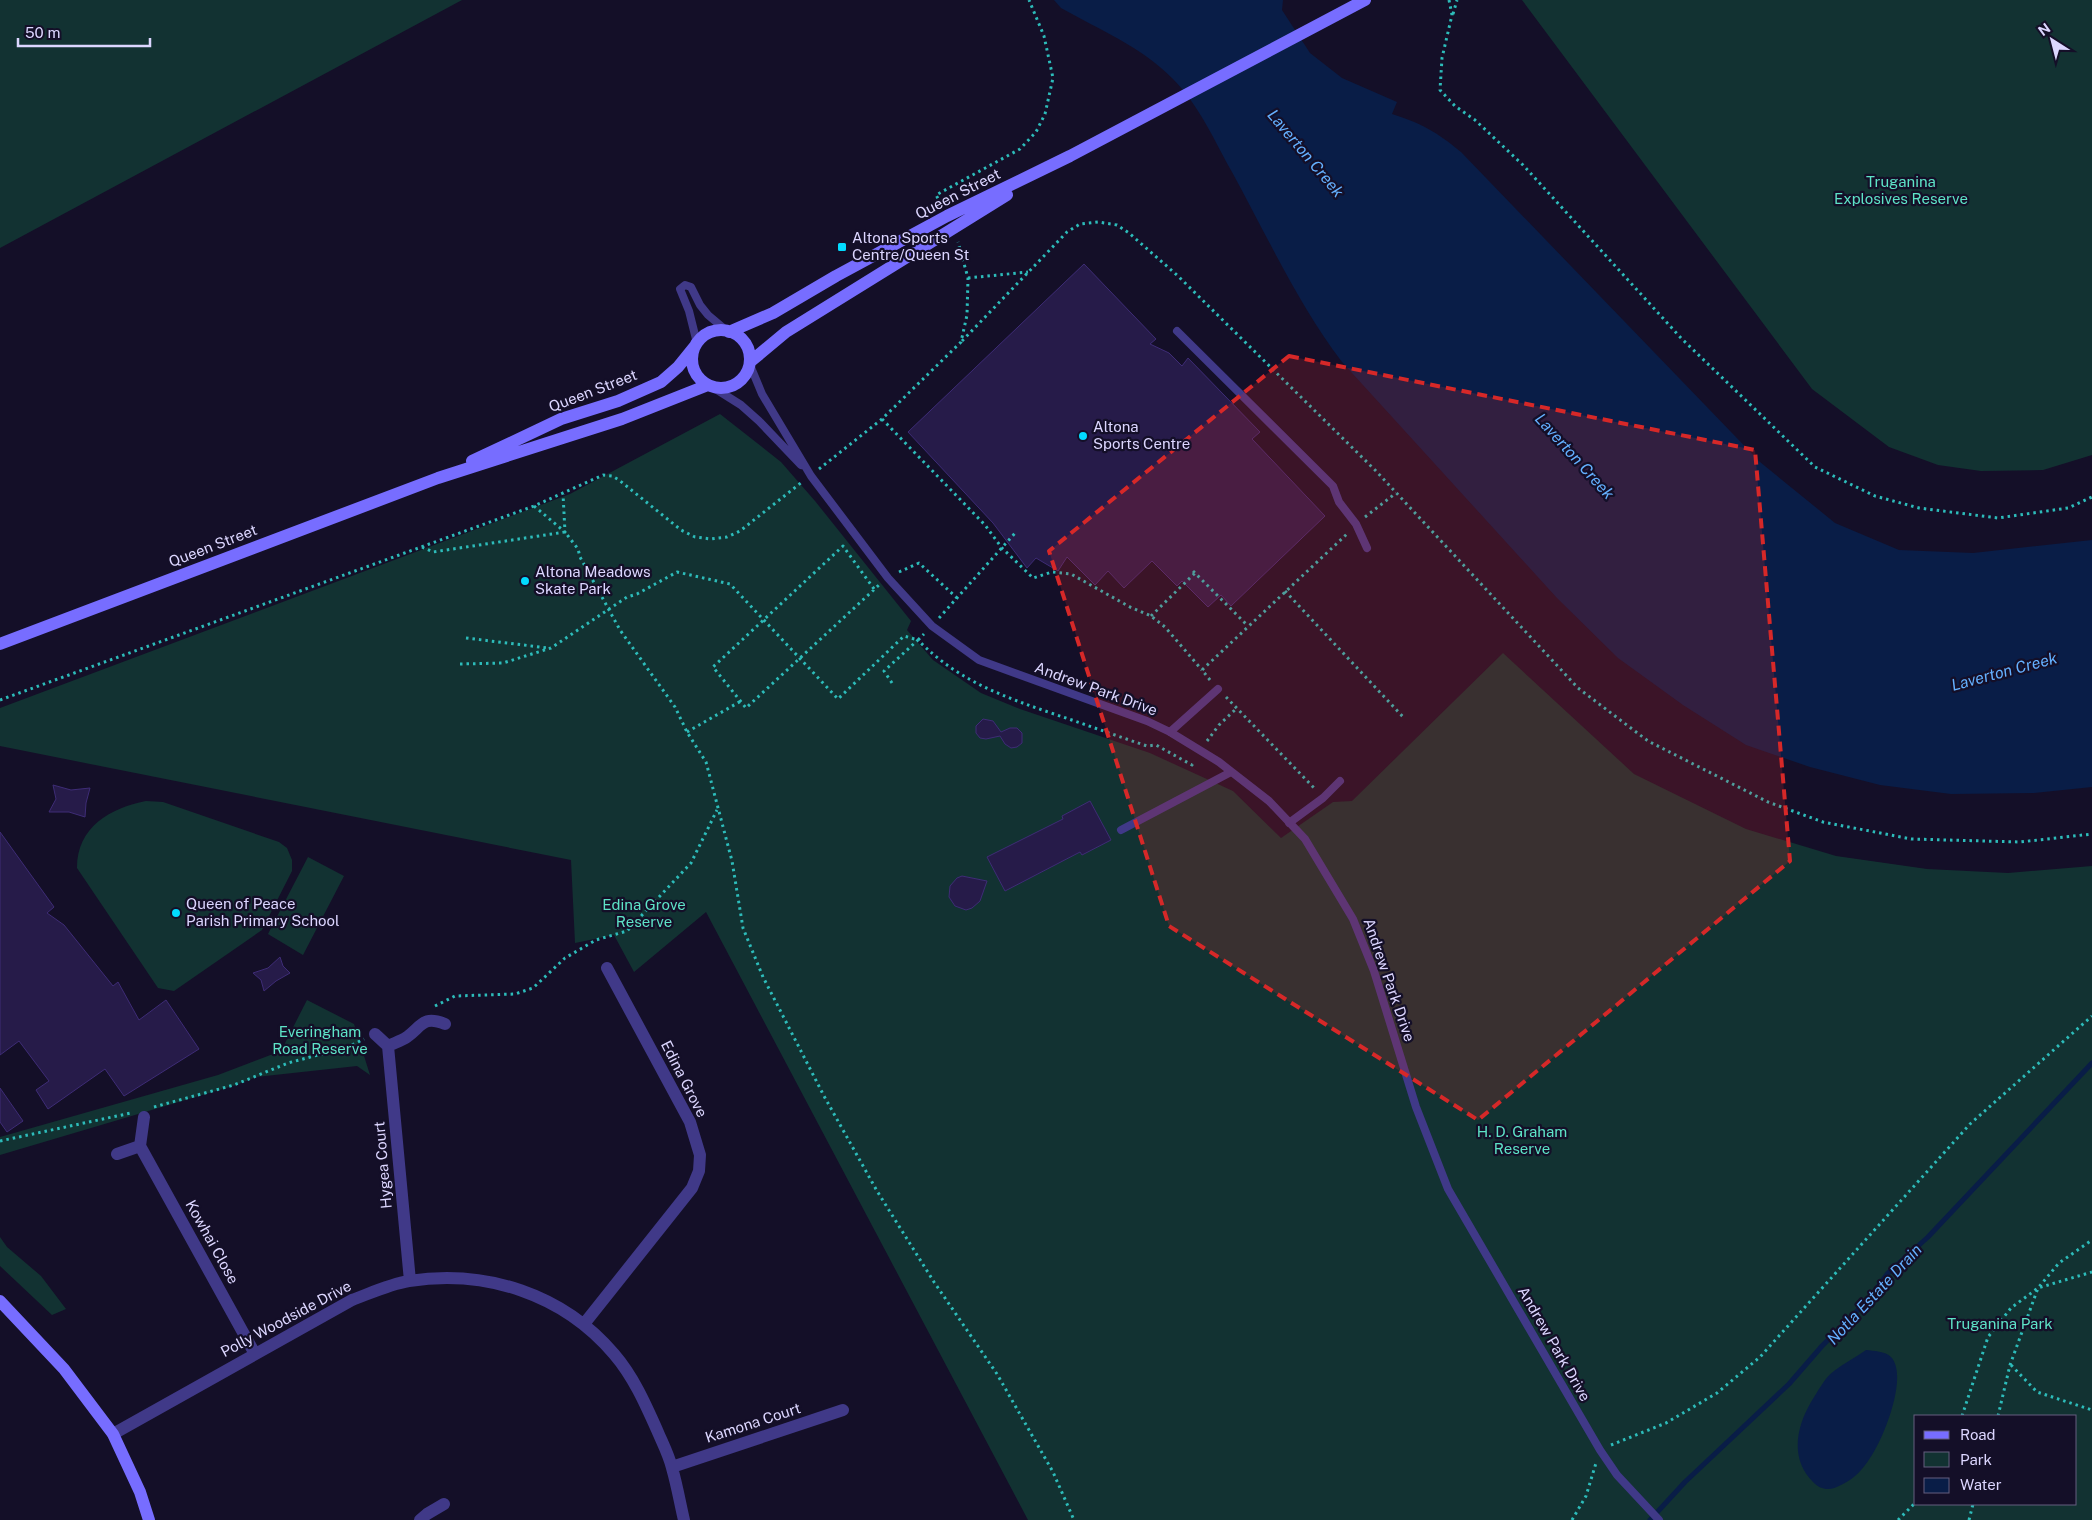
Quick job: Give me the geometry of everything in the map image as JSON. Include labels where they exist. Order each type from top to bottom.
[{"type":"main road","name":"Queen Street","points":[[728,331],[773,313],[836,276],[948,216],[1070,156],[1365,0]]},
{"type":"main road","name":"Queen Street","points":[[750,364],[786,332],[1070,156]]},
{"type":"main road","points":[[728,331],[738,336],[745,343],[749,352],[750,364],[740,381],[724,388],[711,387],[700,380],[695,373],[692,355],[696,345],[710,332],[728,331]]},
{"type":"main road","name":"Queen Street","points":[[438,478],[561,419],[618,401],[661,382],[678,367],[696,345]]},
{"type":"main road","name":"Queen Street","points":[[0,644],[438,478],[622,419],[711,387]]},
{"type":"main road","points":[[0,1301],[64,1369],[113,1434],[140,1492],[149,1520]]},
{"type":"street","name":"Edina Grove","points":[[584,1324],[692,1188],[699,1171],[700,1155],[690,1122],[607,968]]},
{"type":"street","points":[[374,1034],[388,1046],[408,1037],[425,1021],[435,1020],[445,1024]]},
{"type":"street","name":"Hygea Court","points":[[388,1046],[410,1281]]},
{"type":"street","points":[[117,1154],[140,1146],[141,1113]]},
{"type":"street","name":"Kowhai Close","points":[[140,1146],[255,1354]]},
{"type":"street","name":"Polly Woodside Drive","points":[[113,1434],[352,1300],[410,1281],[463,1277],[501,1284],[541,1298],[584,1324],[615,1356],[643,1399],[672,1467],[684,1520]]},
{"type":"street","name":"Kamona Court","points":[[672,1467],[843,1410]]},
{"type":"street","points":[[420,1520],[444,1504]]},
{"type":"lane","points":[[696,345],[689,312],[680,290],[682,286],[691,286],[700,305],[708,315],[728,331]]},
{"type":"lane","points":[[1177,331],[1333,486],[1339,502],[1356,524],[1367,548]]},
{"type":"lane","name":"Andrew Park Drive","points":[[750,364],[762,394],[810,476]]},
{"type":"lane","name":"Andrew Park Drive","points":[[711,387],[741,405],[760,421],[810,476],[888,578],[932,626],[979,660],[1147,721],[1170,732],[1201,751],[1269,801],[1305,839],[1354,919],[1374,971],[1416,1107],[1448,1189],[1600,1450],[1617,1476],[1659,1520]]},
{"type":"lane","points":[[1170,732],[1218,689]]},
{"type":"lane","points":[[1122,830],[1231,772]]},
{"type":"lane","points":[[1289,823],[1323,798],[1340,781]]},
{"type":"path","points":[[936,196],[1020,149],[1036,132],[1045,114],[1053,78],[1044,36],[1029,0]]},
{"type":"path","points":[[1449,0],[1452,15]]},
{"type":"path","points":[[1457,0],[1442,58],[1440,90],[1455,106],[1475,120],[1523,165],[1681,338],[1815,467],[1875,496],[1919,508],[1998,518],[2068,508],[2092,498]]},
{"type":"path","points":[[0,700],[534,506],[603,475],[612,476],[681,530],[695,537],[711,539],[727,537],[740,532],[882,419],[961,342],[1068,232],[1080,224],[1098,222],[1117,225],[1129,233],[1178,276],[1396,493],[1578,688],[1648,741],[1768,802],[1823,822],[1911,840],[2020,842],[2092,834]]},
{"type":"path","points":[[961,342],[967,315],[968,278],[1028,272]]},
{"type":"path","points":[[882,419],[985,526],[1002,548],[1033,578],[1052,572],[1071,574],[1130,607],[1151,616],[1165,627],[1218,689],[1323,798]]},
{"type":"path","points":[[1202,670],[1356,524],[1396,493]]},
{"type":"path","points":[[564,494],[565,532]]},
{"type":"path","points":[[534,506],[565,532],[578,549],[580,557],[620,630],[675,707],[686,732],[706,762],[732,861],[743,928],[763,977],[824,1096],[877,1191],[934,1282],[997,1374],[1053,1472],[1074,1520]]},
{"type":"path","points":[[422,547],[433,552],[565,532]]},
{"type":"path","points":[[892,683],[884,670],[932,626],[1016,532]]},
{"type":"path","points":[[843,546],[874,589],[746,708],[713,667],[764,620],[843,546]]},
{"type":"path","points":[[888,578],[919,563],[957,598]]},
{"type":"path","points":[[460,664],[503,663],[551,648],[609,609],[677,572],[730,584],[838,698],[904,636],[918,640],[936,658],[978,686],[1005,698],[1147,746],[1156,745],[1192,765],[1219,725],[1237,708]]},
{"type":"path","points":[[1151,616],[1194,572],[1248,626]]},
{"type":"path","points":[[1285,591],[1405,719]]},
{"type":"path","points":[[466,638],[551,648]]},
{"type":"path","points":[[686,732],[741,701]]},
{"type":"path","points":[[430,1010],[454,996],[515,994],[533,988],[565,958],[596,940],[627,931],[691,863],[717,809]]},
{"type":"path","points":[[1572,1520],[1586,1496],[1600,1450],[1666,1423],[1717,1393],[1760,1357],[1970,1124],[2092,1016]]},
{"type":"path","points":[[0,1141],[141,1113],[234,1085],[288,1063],[348,1047],[374,1034]]},
{"type":"path","points":[[1962,1415],[1988,1337],[2011,1308],[2038,1288],[2059,1263],[2092,1240]]},
{"type":"path","points":[[2038,1288],[2092,1272]]},
{"type":"path","points":[[1998,1415],[2010,1365],[2038,1288]]},
{"type":"path","points":[[2010,1365],[2037,1392],[2092,1410]]},
{"type":"path","points":[[1898,1520],[1914,1504]]},
{"type":"path","points":[[1970,1520],[1973,1505]]},
{"type":"highlighted area","points":[[1289,356],[1755,450],[1790,861],[1478,1120],[1169,926],[1049,551]]},
{"type":"green space","points":[[0,0],[462,0],[0,248]]},
{"type":"green space","name":"Truganina Explosives Reserve","points":[[1522,0],[2092,0],[2092,455],[2043,470],[1981,471],[1938,465],[1889,447],[1812,389]]},
{"type":"green space","name":"H. D. Graham Reserve","points":[[720,414],[781,462],[815,501],[911,621],[907,630],[933,660],[981,693],[1020,709],[1150,753],[1233,791],[1281,838],[1333,802],[1352,801],[1503,653],[1634,774],[1746,829],[1836,856],[1927,869],[2008,873],[2092,866],[2092,1520],[1028,1520],[706,912],[634,972],[614,935],[575,943],[571,860],[0,746],[0,708],[570,494]]},
{"type":"green space","points":[[146,801],[163,802],[279,842],[287,848],[292,860],[292,871],[262,930],[174,991],[158,988],[77,868],[78,854],[83,841],[98,822],[108,814]]},
{"type":"green space","points":[[308,857],[344,876],[303,955],[268,934]]},
{"type":"green space","name":"Everingham Road Reserve","points":[[307,1000],[354,1024],[370,1075],[357,1066],[256,1077],[236,1085],[0,1155],[0,1137],[218,1075],[281,1051]]},
{"type":"green space","points":[[0,1237],[7,1247],[41,1276],[66,1309],[52,1315],[0,1266]]},
{"type":"water","name":"Laverton Creek","points":[[1054,0],[1283,0],[1282,10],[1310,53],[1342,78],[1397,102],[1392,114],[1428,129],[1461,152],[1760,462],[1835,523],[1899,550],[1973,553],[2092,540],[2092,787],[2034,793],[1951,794],[1880,785],[1810,767],[1746,745],[1683,705],[1618,658],[1557,598],[1342,362],[1311,317],[1206,123],[1182,89],[1161,68],[1134,48],[1061,8]]},
{"type":"water","points":[[1866,1350],[1889,1355],[1896,1366],[1896,1393],[1892,1408],[1881,1437],[1868,1462],[1851,1479],[1843,1484],[1835,1488],[1824,1489],[1813,1482],[1801,1463],[1798,1443],[1802,1422],[1811,1402],[1827,1377]]},
{"type":"building","name":"Altona Sports Centre","points":[[1084,264],[1156,339],[1150,344],[1169,353],[1182,366],[1188,358],[1260,432],[1252,439],[1325,516],[1231,606],[1221,595],[1208,607],[1182,581],[1177,586],[1152,561],[1124,588],[1108,571],[1095,585],[1067,557],[1058,571],[1036,558],[1027,568],[993,523],[908,432]]},
{"type":"building","points":[[983,719],[993,721],[1001,732],[1010,728],[1017,728],[1022,733],[1022,743],[1017,747],[1011,748],[1005,744],[1000,736],[986,739],[980,738],[976,733],[976,726]]},
{"type":"building","points":[[53,785],[71,790],[90,788],[85,817],[69,812],[49,812],[56,799]]},
{"type":"building","points":[[1090,801],[1111,840],[1082,855],[1080,852],[1005,891],[987,857],[1063,819],[1062,816]]},
{"type":"building","points":[[0,832],[54,907],[47,913],[64,925],[113,986],[118,982],[139,1020],[166,1000],[199,1049],[124,1096],[105,1069],[48,1109],[36,1090],[49,1081],[19,1041],[0,1055]]},
{"type":"building","points":[[962,876],[987,881],[980,901],[972,908],[966,910],[955,906],[949,897],[950,886],[957,878]]},
{"type":"building","points":[[280,957],[283,966],[290,973],[264,991],[261,980],[253,973],[268,968]]},
{"type":"building","points":[[0,1088],[23,1121],[7,1132],[0,1122]]},
{"type":"waterway","name":"Notla Estate Drain","points":[[1650,1520],[1685,1482],[1789,1384],[1822,1346],[1868,1300],[1888,1273],[1928,1237],[2092,1063]]},
{"type":"place","name":"Altona Sports Centre/Queen St","points":[[842,247]]},
{"type":"place","name":"Altona Sports Centre","points":[[1083,436]]},
{"type":"place","name":"Altona Meadows Skate Park","points":[[525,581]]},
{"type":"place","name":"Queen of Peace Parish Primary School","points":[[176,913]]},
{"type":"park label","name":"Edina Grove Reserve","points":[[644,914]]},
{"type":"park label","name":"Truganina Park","points":[[2000,1324]]}]
